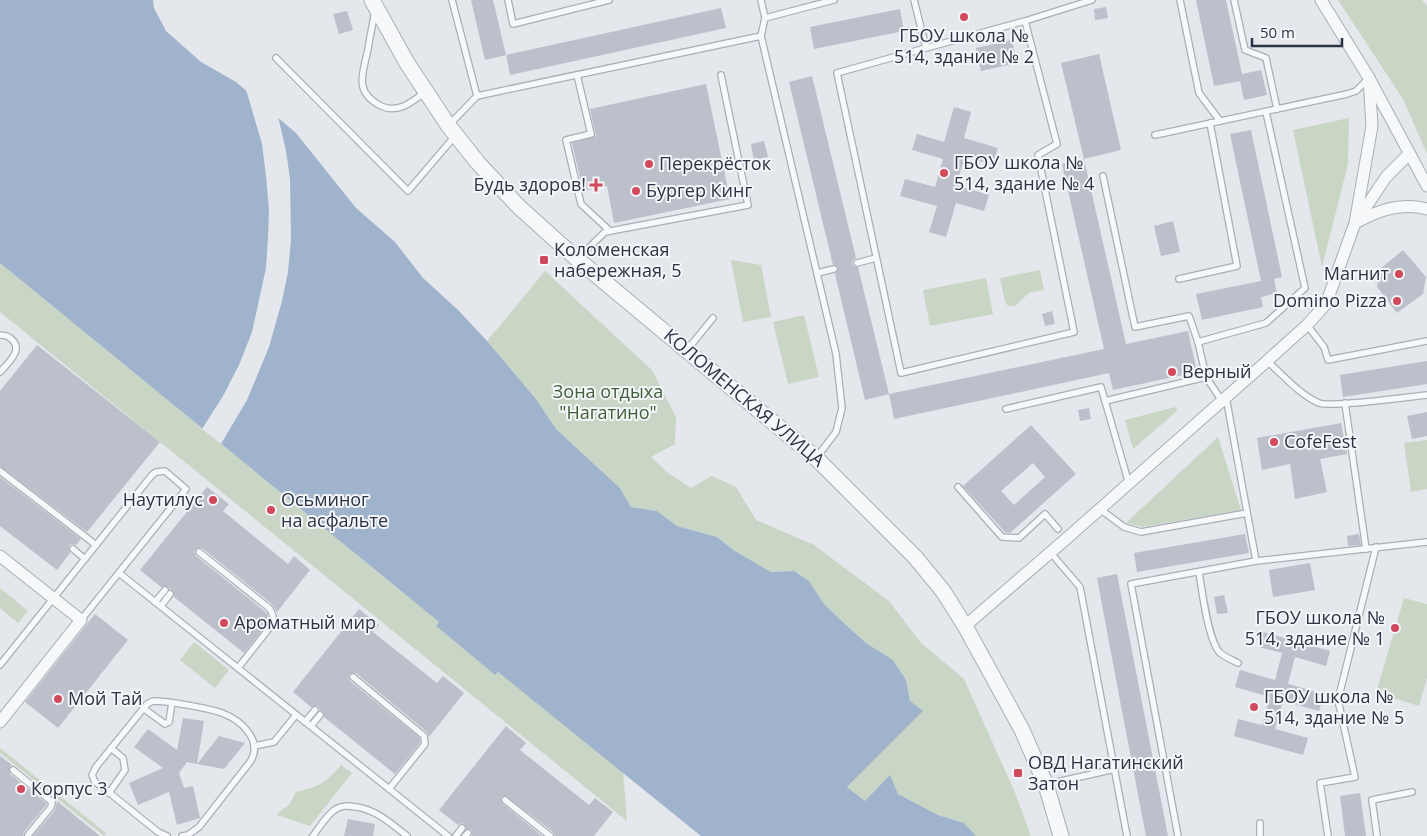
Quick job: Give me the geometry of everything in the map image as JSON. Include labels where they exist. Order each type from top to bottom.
[{"type":"street","points":[[1322,0],[1369,78],[1427,186]]},
{"type":"street","name":"КОЛОМЕНСКАЯ УЛИЦА","points":[[373,4],[407,63],[452,130],[478,163],[519,207],[577,259],[816,458],[915,557],[943,590],[1022,730],[1046,785],[1061,836]]},
{"type":"street","points":[[965,626],[1268,362],[1307,326],[1326,304],[1355,223],[1372,126],[1369,78]]},
{"type":"street","points":[[1355,223],[1386,177],[1409,154]]},
{"type":"street","points":[[1355,223],[1376,213],[1401,206],[1427,208]]},
{"type":"street","points":[[0,556],[81,620],[0,722]]},
{"type":"lane","points":[[452,0],[477,96]]},
{"type":"lane","points":[[508,0],[514,24],[609,0]]},
{"type":"lane","points":[[761,0],[765,18],[761,36],[836,354],[842,408],[836,432],[816,458]]},
{"type":"lane","points":[[765,18],[834,0]]},
{"type":"lane","points":[[914,0],[926,48]]},
{"type":"lane","points":[[1025,21],[1057,144],[1038,156],[1074,332],[901,373],[837,73],[1025,21],[1092,0]]},
{"type":"lane","points":[[1180,0],[1199,94],[1220,121]]},
{"type":"lane","points":[[1234,0],[1245,50],[1266,58],[1276,110]]},
{"type":"lane","points":[[373,4],[367,52],[362,65],[361,78],[363,90],[373,102],[387,109],[400,108],[426,91]]},
{"type":"lane","points":[[276,58],[408,191],[477,96],[761,36]]},
{"type":"lane","points":[[578,75],[591,134],[566,140],[581,204],[610,231]]},
{"type":"lane","points":[[577,259],[605,232],[748,205],[720,75]]},
{"type":"lane","points":[[1155,135],[1347,94],[1356,91],[1369,78]]},
{"type":"lane","points":[[1198,342],[1266,323],[1306,288],[1266,112]]},
{"type":"lane","points":[[1179,279],[1236,266],[1210,123]]},
{"type":"lane","points":[[1103,176],[1135,327],[1189,316],[1198,342],[1206,377],[1224,399],[1256,562]]},
{"type":"lane","points":[[857,263],[876,258]]},
{"type":"lane","points":[[817,273],[834,269]]},
{"type":"lane","points":[[687,350],[713,318]]},
{"type":"lane","points":[[1307,326],[1324,347],[1328,360],[1427,341]]},
{"type":"lane","points":[[0,335],[11,338],[16,347],[15,354],[0,372]]},
{"type":"lane","points":[[1268,362],[1299,390],[1320,404],[1427,395]]},
{"type":"lane","points":[[1105,401],[1206,377]]},
{"type":"lane","points":[[1006,409],[1101,388],[1129,484]]},
{"type":"lane","points":[[1345,403],[1366,549]]},
{"type":"lane","points":[[0,665],[156,472],[165,471],[186,489],[81,620]]},
{"type":"lane","points":[[0,472],[96,545]]},
{"type":"lane","points":[[958,487],[1002,537],[1019,538],[1045,514],[1058,529]]},
{"type":"lane","points":[[1100,510],[1124,527],[1141,532],[1247,513]]},
{"type":"lane","points":[[1178,836],[1131,584],[1256,562],[1427,542]]},
{"type":"lane","points":[[1328,836],[1320,783],[1355,777],[1338,700],[1376,547]]},
{"type":"lane","points":[[73,549],[85,559]]},
{"type":"lane","points":[[199,552],[269,608],[272,613],[273,621],[271,626],[238,668]]},
{"type":"lane","points":[[1050,552],[1080,587],[1127,836]]},
{"type":"lane","points":[[1198,572],[1215,646],[1221,654],[1238,663]]},
{"type":"lane","points":[[119,573],[448,836]]},
{"type":"lane","points":[[155,602],[165,590]]},
{"type":"lane","points":[[161,606],[170,594]]},
{"type":"lane","points":[[353,677],[424,736],[425,744],[389,789]]},
{"type":"lane","points":[[167,836],[158,832],[95,782],[92,775],[96,767],[143,708],[153,701],[215,711],[227,715],[251,734],[254,746],[252,759],[199,827],[182,836]]},
{"type":"lane","points":[[143,708],[165,724],[169,722],[172,703]]},
{"type":"lane","points":[[306,722],[315,710]]},
{"type":"lane","points":[[254,746],[274,742],[296,714]]},
{"type":"lane","points":[[311,726],[320,715]]},
{"type":"lane","points":[[109,793],[125,770],[123,758],[111,748]]},
{"type":"lane","points":[[1046,785],[1115,769]]},
{"type":"lane","points":[[13,770],[52,802],[51,807],[28,835]]},
{"type":"lane","points":[[1377,836],[1372,800],[1412,792]]},
{"type":"lane","points":[[505,800],[550,836]]},
{"type":"lane","points":[[313,836],[331,813],[342,806],[373,811],[383,816],[407,836]]},
{"type":"lane","points":[[1260,823],[1260,836]]},
{"type":"lane","points":[[456,836],[462,828]]},
{"type":"green space","points":[[1338,0],[1422,0],[1427,6],[1427,154],[1403,99]]},
{"type":"green space","points":[[1349,118],[1348,164],[1322,267],[1293,130]]},
{"type":"green space","points":[[731,260],[761,265],[771,317],[743,322]]},
{"type":"green space","points":[[0,263],[439,622],[436,626],[495,675],[498,672],[623,772],[627,821],[0,312]]},
{"type":"green space","points":[[1040,270],[1044,290],[1029,293],[1015,306],[1008,306],[1005,302],[1000,278]]},
{"type":"green space","name":"Зона отдыха \"Нагатино\"","points":[[545,271],[652,370],[676,417],[675,444],[651,457],[668,473],[691,488],[712,476],[736,487],[756,520],[814,545],[889,601],[921,643],[964,679],[1016,795],[1031,836],[976,836],[964,823],[938,815],[898,794],[865,801],[847,787],[922,711],[910,701],[906,680],[893,660],[866,643],[824,604],[809,581],[794,571],[771,572],[735,551],[717,537],[677,526],[657,511],[631,507],[620,488],[556,429],[536,399],[487,341]]},
{"type":"green space","points":[[986,278],[993,314],[930,326],[923,290]]},
{"type":"green space","points":[[804,315],[819,377],[788,384],[773,322]]},
{"type":"green space","points":[[1176,407],[1177,411],[1133,449],[1125,420]]},
{"type":"green space","points":[[1218,437],[1241,510],[1142,527],[1126,523]]},
{"type":"green space","points":[[1427,440],[1427,489],[1411,492],[1404,443]]},
{"type":"green space","points":[[0,588],[28,611],[18,623],[0,608]]},
{"type":"green space","points":[[1404,598],[1427,604],[1427,678],[1419,706],[1376,693]]},
{"type":"green space","points":[[194,642],[229,670],[215,688],[180,660]]},
{"type":"green space","points":[[0,748],[106,833],[104,836],[0,753]]},
{"type":"green space","points":[[341,765],[352,773],[310,826],[277,815],[289,805],[295,793],[324,782]]},
{"type":"water","points":[[0,0],[153,0],[154,8],[166,31],[201,62],[236,82],[296,133],[356,208],[395,242],[423,278],[458,310],[487,341],[536,399],[556,429],[620,488],[631,507],[657,511],[677,526],[717,537],[735,551],[771,572],[794,571],[809,581],[824,604],[866,643],[893,660],[906,680],[910,701],[923,711],[847,787],[865,801],[890,775],[898,794],[938,815],[964,823],[976,836],[701,836],[498,672],[495,675],[436,626],[439,622],[0,263]]},
{"type":"pier","points":[[245,86],[277,112],[290,179],[291,239],[288,272],[269,347],[247,400],[221,444],[202,429],[223,396],[239,365],[252,332],[266,268],[269,211],[266,176],[262,144]]},
{"type":"building","points":[[471,0],[493,0],[506,55],[485,60]]},
{"type":"building","points":[[1196,0],[1226,0],[1242,74],[1261,70],[1267,95],[1244,100],[1240,81],[1214,86]]},
{"type":"building","points":[[1106,7],[1108,18],[1095,20],[1094,9]]},
{"type":"building","points":[[721,8],[726,28],[510,75],[506,55]]},
{"type":"building","points":[[900,9],[904,31],[814,49],[810,27]]},
{"type":"building","points":[[347,11],[353,30],[339,34],[333,14]]},
{"type":"building","points":[[1012,40],[1017,63],[981,71],[976,48]]},
{"type":"building","points":[[1099,54],[1121,150],[1084,159],[1061,63]]},
{"type":"building","points":[[812,76],[856,258],[852,264],[854,267],[858,267],[889,394],[865,400],[835,274],[838,271],[838,267],[833,265],[789,82]]},
{"type":"building","name":"Перекрёсток","points":[[706,84],[730,199],[614,223],[607,186],[583,191],[572,143],[596,136],[590,109]]},
{"type":"building","points":[[954,107],[971,112],[964,138],[998,148],[993,165],[965,157],[956,185],[989,195],[984,211],[956,203],[946,237],[929,232],[937,206],[900,196],[905,179],[935,187],[943,159],[912,150],[917,134],[944,142]]},
{"type":"building","points":[[1251,130],[1282,277],[1274,279],[1277,293],[1261,297],[1263,307],[1202,320],[1196,294],[1261,281],[1230,134]]},
{"type":"building","points":[[764,141],[768,157],[754,160],[751,144]]},
{"type":"building","points":[[1084,159],[1126,344],[1188,331],[1197,372],[1113,390],[1109,373],[894,419],[889,394],[1104,349],[1062,164]]},
{"type":"building","points":[[1173,221],[1180,252],[1161,256],[1154,226]]},
{"type":"building","points":[[1403,250],[1426,277],[1423,294],[1397,313],[1377,287],[1380,269]]},
{"type":"building","points":[[1052,311],[1055,324],[1045,326],[1042,314]]},
{"type":"building","points":[[37,345],[160,442],[87,532],[0,466],[0,391]]},
{"type":"building","points":[[1427,361],[1427,384],[1343,397],[1340,375]]},
{"type":"building","points":[[1089,408],[1091,419],[1080,421],[1078,410]]},
{"type":"building","points":[[1427,412],[1427,436],[1412,439],[1407,416]]},
{"type":"building","points":[[1341,423],[1347,454],[1320,459],[1327,492],[1295,499],[1290,464],[1262,470],[1257,438]]},
{"type":"building","points":[[1031,425],[1076,474],[1010,533],[1005,532],[963,486]],"holes":[[[1033,463],[1045,477],[1014,505],[1001,491]]]},
{"type":"building","points":[[0,477],[81,539],[76,545],[72,544],[69,546],[70,553],[57,570],[0,526]]},
{"type":"building","points":[[207,487],[229,504],[223,511],[288,564],[294,556],[310,570],[277,612],[272,604],[202,548],[196,549],[194,552],[196,556],[268,614],[267,624],[244,653],[174,597],[173,591],[166,586],[161,587],[140,570]]},
{"type":"building","points":[[1245,534],[1249,553],[1137,572],[1134,553]]},
{"type":"building","points":[[1359,534],[1361,545],[1348,546],[1347,536]]},
{"type":"building","points":[[1310,563],[1315,590],[1273,597],[1269,570]]},
{"type":"building","points":[[1117,574],[1168,836],[1146,836],[1097,578]]},
{"type":"building","points":[[1224,595],[1228,613],[1217,614],[1214,597]]},
{"type":"building","points":[[359,609],[379,625],[373,632],[437,683],[443,676],[464,693],[429,737],[427,732],[356,673],[350,674],[348,677],[350,681],[420,738],[420,743],[395,774],[324,717],[324,713],[318,706],[311,707],[293,692]]},
{"type":"building","points":[[95,614],[128,640],[58,728],[25,702]]},
{"type":"building","points":[[1263,632],[1330,651],[1326,666],[1295,657],[1288,684],[1324,694],[1319,711],[1283,701],[1275,729],[1308,738],[1303,755],[1234,736],[1238,719],[1262,725],[1270,697],[1235,687],[1240,670],[1275,680],[1282,653],[1259,647]]},
{"type":"building","points":[[183,718],[204,721],[197,764],[187,762],[179,773],[184,788],[193,786],[200,818],[177,825],[169,792],[138,805],[129,783],[163,768],[134,747],[148,729],[177,750]]},
{"type":"building","points":[[506,726],[526,743],[520,750],[589,805],[595,798],[613,812],[594,836],[555,836],[553,832],[506,796],[501,797],[502,803],[542,836],[472,836],[472,830],[467,829],[462,823],[458,825],[439,810]]},
{"type":"building","points":[[219,736],[245,743],[224,769],[197,764]]},
{"type":"building","points":[[0,756],[12,765],[9,769],[10,774],[47,804],[24,832],[23,836],[0,836]]},
{"type":"building","points":[[1360,793],[1366,836],[1345,836],[1340,796]]},
{"type":"building","points":[[57,801],[100,836],[33,836],[55,810]]},
{"type":"building","points":[[348,819],[375,824],[373,836],[344,836]]},
{"type":"place","name":"ГБОУ школа № 514, здание № 2","points":[[964,17]]},
{"type":"place","name":"Перекрёсток","points":[[649,164]]},
{"type":"place","name":"ГБОУ школа № 514, здание № 4","points":[[944,173]]},
{"type":"place","name":"Будь здоров!","points":[[596,185]]},
{"type":"place","name":"Бургер Кинг","points":[[636,191]]},
{"type":"place","name":"Коломенская набережная, 5","points":[[544,260]]},
{"type":"place","name":"Магнит","points":[[1399,274]]},
{"type":"place","name":"Domino Pizza","points":[[1397,301]]},
{"type":"place","name":"Верный","points":[[1172,372]]},
{"type":"place","name":"CofeFest","points":[[1274,442]]},
{"type":"place","name":"Наутилус","points":[[213,500]]},
{"type":"place","name":"Осьминог на асфальте","points":[[271,510]]},
{"type":"place","name":"Ароматный мир","points":[[224,623]]},
{"type":"place","name":"ГБОУ школа № 514, здание № 1","points":[[1395,628]]},
{"type":"place","name":"Мой Тай","points":[[58,699]]},
{"type":"place","name":"ГБОУ школа № 514, здание № 5","points":[[1254,707]]},
{"type":"place","name":"ОВД Нагатинский Затон","points":[[1018,773]]},
{"type":"place","name":"Корпус 3","points":[[21,789]]}]
